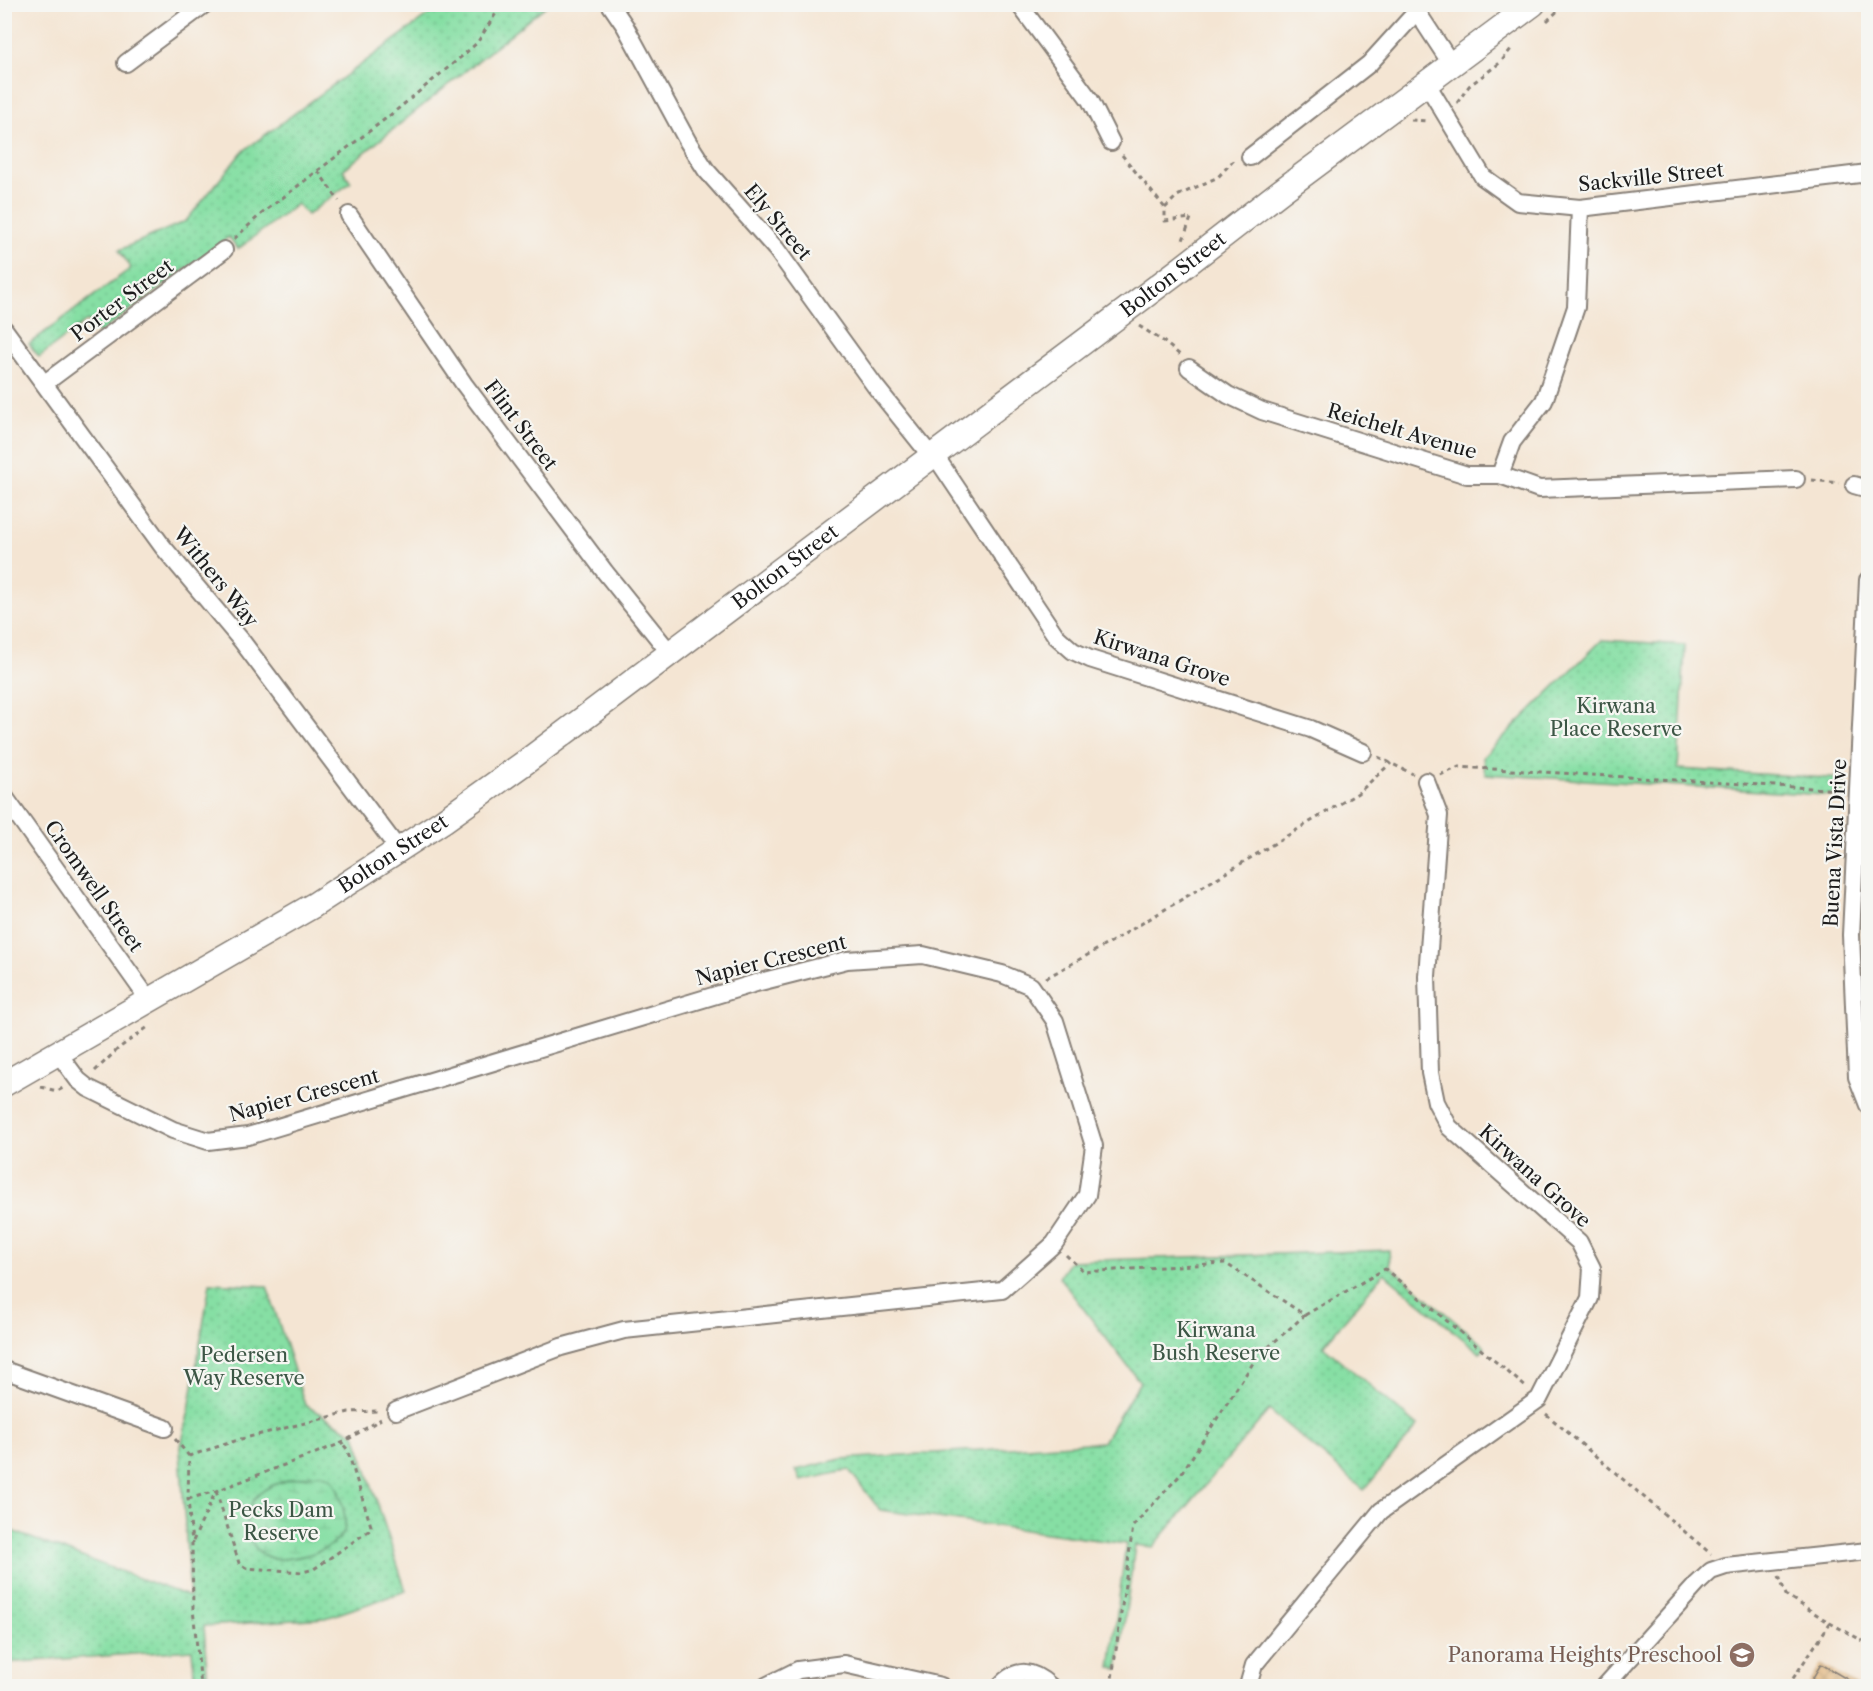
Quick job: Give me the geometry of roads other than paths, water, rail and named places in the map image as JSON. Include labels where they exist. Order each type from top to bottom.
[{"type":"main road","name":"Bolton Street","points":[[4,1084],[314,905],[399,850],[527,761],[1280,192],[1452,65],[1539,14]]},
{"type":"street","points":[[126,63],[205,4]]},
{"type":"street","name":"Ely Street","points":[[610,4],[625,26],[688,142],[706,170],[776,249],[876,386],[933,455]]},
{"type":"street","points":[[1019,4],[1090,100],[1111,142]]},
{"type":"street","points":[[1250,157],[1369,64],[1415,8],[1452,65]]},
{"type":"street","name":"Sackville Street","points":[[1427,84],[1484,177],[1518,202],[1580,208],[1869,173]]},
{"type":"street","points":[[1500,475],[1512,442],[1544,401],[1576,307],[1580,208]]},
{"type":"street","name":"Flint Street","points":[[349,215],[464,384],[605,572],[670,653]]},
{"type":"street","name":"Porter Street","points":[[45,383],[224,250]]},
{"type":"street","name":"Withers Way","points":[[4,329],[163,547],[241,640],[399,850]]},
{"type":"street","name":"Reichelt Avenue","points":[[1189,368],[1228,395],[1262,411],[1467,475],[1500,475],[1539,489],[1796,479]]},
{"type":"street","name":"Kirwana Grove","points":[[933,455],[1056,636],[1073,651],[1090,659],[1311,729],[1363,752]]},
{"type":"street","name":"Buena Vista Drive","points":[[1869,580],[1851,935],[1857,1077],[1869,1104]]},
{"type":"street","name":"Kirwana Grove","points":[[1248,1686],[1254,1665],[1381,1510],[1539,1399],[1590,1298],[1592,1268],[1579,1242],[1449,1127],[1436,1102],[1430,1072],[1426,976],[1439,815],[1426,781]]},
{"type":"street","name":"Cromwell Street","points":[[4,796],[149,1000]]},
{"type":"street","name":"Napier Crescent","points":[[58,1053],[78,1080],[88,1088],[173,1130],[208,1141],[248,1136],[756,983],[847,960],[923,955],[1002,974],[1031,986],[1055,1021],[1094,1146],[1087,1195],[1054,1244],[1002,1290],[624,1330],[561,1347],[396,1411]]},
{"type":"street","points":[[4,1370],[165,1428]]},
{"type":"street","points":[[1605,1686],[1711,1571],[1726,1566],[1869,1551]]},
{"type":"street","points":[[766,1686],[798,1670],[844,1664],[941,1686]]},
{"type":"street","points":[[1000,1686],[1011,1675],[1025,1672],[1040,1676],[1050,1686]]},
{"type":"place","name":"Panorama Heights Preschool","points":[[1742,1655]]},
{"type":"park label","name":"Kirwana Place Reserve","points":[[1616,718]]},
{"type":"park label","name":"Kirwana Bush Reserve","points":[[1216,1342]]},
{"type":"park label","name":"Pedersen Way Reserve","points":[[244,1366]]},
{"type":"park label","name":"Pecks Dam Reserve","points":[[281,1522]]}]
